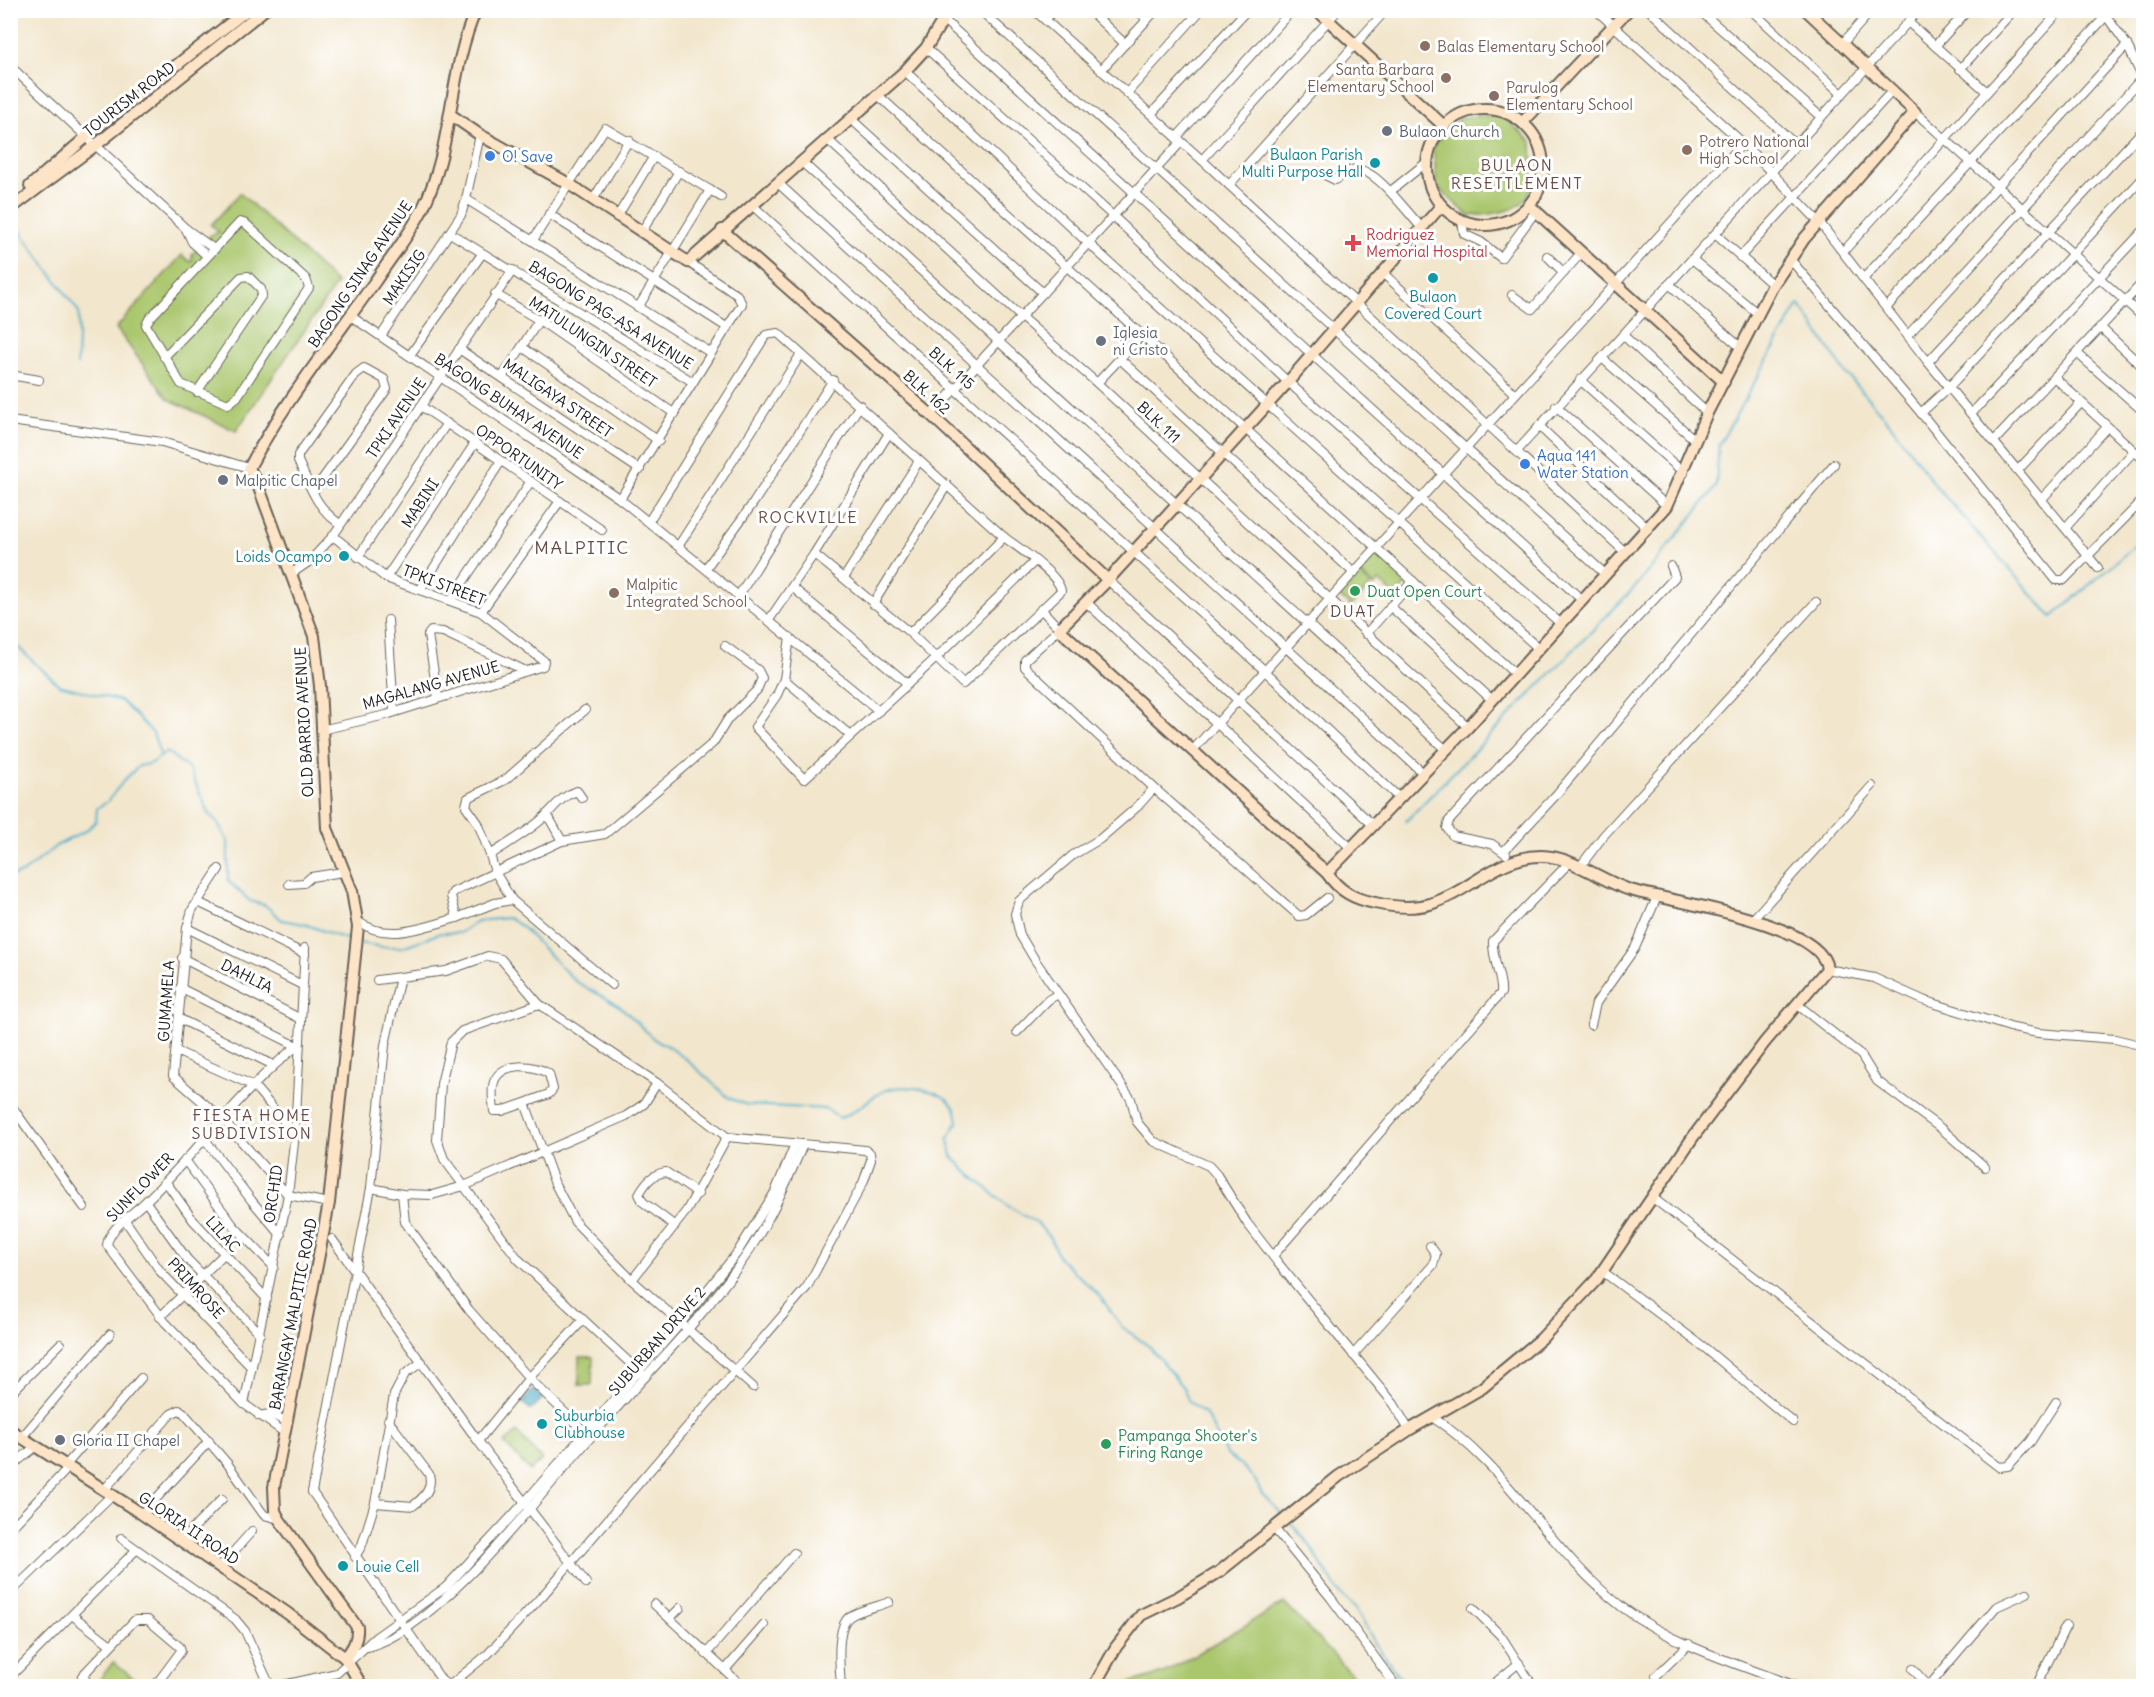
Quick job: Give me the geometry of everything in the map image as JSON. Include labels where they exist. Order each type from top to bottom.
[{"type":"street","name":"TOURISM ROAD","points":[[11,208],[247,10]]},
{"type":"street","name":"TOURISM ROAD","points":[[10,203],[264,10]]},
{"type":"street","name":"BAGONG SINAG AVENUE","points":[[249,468],[294,397],[352,317],[425,205],[451,115],[458,71],[476,10]]},
{"type":"street","points":[[980,10],[1334,329],[1464,450],[1605,574]]},
{"type":"street","points":[[1034,10],[1202,160],[1625,552]]},
{"type":"street","points":[[1045,20],[1054,10]]},
{"type":"street","points":[[1089,10],[1125,44]]},
{"type":"street","points":[[1138,10],[1147,20]]},
{"type":"street","points":[[1101,70],[1156,10]]},
{"type":"street","points":[[1126,93],[1201,10]]},
{"type":"street","points":[[1151,114],[1247,10]]},
{"type":"street","points":[[931,415],[1114,217],[1292,10]]},
{"type":"street","points":[[1317,10],[1444,126]]},
{"type":"street","points":[[1202,160],[1338,10]]},
{"type":"street","points":[[1229,185],[1386,10]]},
{"type":"street","points":[[1596,10],[1772,170],[1820,223],[1928,362],[2067,526],[2098,568]]},
{"type":"street","points":[[1522,122],[1628,10]]},
{"type":"street","points":[[1649,10],[1796,144]]},
{"type":"street","points":[[1699,10],[1821,117]]},
{"type":"street","points":[[1751,10],[1842,94]]},
{"type":"street","points":[[1806,10],[1819,15],[1842,44],[2144,318]]},
{"type":"street","points":[[1842,44],[1872,10]]},
{"type":"street","points":[[1517,451],[1918,10]]},
{"type":"street","points":[[1935,46],[1968,10]]},
{"type":"street","points":[[1960,69],[2014,10]]},
{"type":"street","points":[[1843,252],[2061,10]]},
{"type":"street","points":[[1864,278],[2104,13],[2127,45],[2143,79],[1908,334]]},
{"type":"street","points":[[688,262],[722,230],[879,96],[926,48],[946,15],[1135,193],[1582,600]]},
{"type":"street","points":[[1908,22],[1987,92]]},
{"type":"street","points":[[1887,307],[1997,184],[2127,45]]},
{"type":"street","points":[[926,48],[1114,217],[1288,382],[1560,623]]},
{"type":"street","points":[[10,66],[185,228],[214,249]]},
{"type":"street","points":[[905,71],[1088,243],[1538,648]]},
{"type":"street","points":[[1740,257],[1893,90]]},
{"type":"street","points":[[879,96],[1514,674]]},
{"type":"street","points":[[1462,221],[1464,234],[1481,242],[1501,258],[1533,208],[1542,182],[1543,159],[1538,141],[1522,122],[1500,110],[1475,110],[1457,116],[1444,126],[1427,151],[1430,189],[1440,207],[1462,221],[1489,224],[1533,208]]},
{"type":"street","points":[[1326,873],[1468,727],[1667,507],[1684,473],[1707,413],[1773,285],[1790,259],[1915,112]]},
{"type":"street","points":[[451,115],[480,135],[569,184],[740,299],[742,304],[728,328],[620,499]]},
{"type":"street","points":[[851,119],[1043,293]]},
{"type":"street","points":[[532,240],[602,130],[610,129],[721,197]]},
{"type":"street","points":[[1928,362],[2144,129]]},
{"type":"street","name":"MAKISIG","points":[[381,336],[461,215],[480,135]]},
{"type":"street","points":[[593,200],[629,140]]},
{"type":"street","name":"BLK. 111","points":[[828,140],[1021,317],[1097,383],[1468,727]]},
{"type":"street","points":[[1193,750],[1442,473],[1617,285],[1743,143]]},
{"type":"street","points":[[617,217],[654,156]]},
{"type":"street","points":[[803,162],[1446,750]]},
{"type":"street","points":[[1392,190],[1427,162]]},
{"type":"street","points":[[1319,172],[1335,180],[1351,170],[1360,170],[1392,190],[1422,228]]},
{"type":"street","points":[[641,233],[679,171]]},
{"type":"street","points":[[1922,413],[1949,387],[2144,177]]},
{"type":"street","points":[[778,184],[1423,773]]},
{"type":"street","points":[[639,306],[710,190]]},
{"type":"street","points":[[466,199],[711,352]]},
{"type":"street","name":"BLK. 115","points":[[752,205],[1263,670],[1399,798]]},
{"type":"street","points":[[1327,898],[1306,915],[1299,916],[1154,788],[1025,667],[1025,660],[1056,626],[1086,602],[1108,580],[1199,477],[1288,382],[1440,207]]},
{"type":"street","points":[[1533,208],[1724,382]]},
{"type":"street","points":[[549,214],[728,328]]},
{"type":"street","points":[[244,222],[306,279],[309,290],[232,403],[224,403],[197,392],[178,380],[147,330],[147,321],[207,256],[237,224],[244,222]]},
{"type":"street","points":[[185,228],[192,242],[207,256]]},
{"type":"street","name":"BLK. 162","points":[[722,230],[931,415],[1108,580]]},
{"type":"street","points":[[1972,413],[2144,230]]},
{"type":"street","name":"BAGONG PAG-ASA AVENUE","points":[[450,232],[482,254],[513,270],[693,382]]},
{"type":"street","points":[[1715,234],[1773,285]]},
{"type":"street","points":[[1512,295],[1532,309],[1581,253]]},
{"type":"street","points":[[411,355],[482,254]]},
{"type":"street","points":[[1547,256],[1564,273]]},
{"type":"street","points":[[1692,259],[1757,313]]},
{"type":"street","points":[[1790,259],[1922,413],[2056,580],[2064,580],[2144,499]]},
{"type":"street","name":"TPKI AVENUE","points":[[291,574],[310,561],[333,536],[513,270]]},
{"type":"street","points":[[1384,274],[1515,394]]},
{"type":"street","points":[[164,357],[241,276],[249,277],[260,287],[262,295],[197,392]]},
{"type":"street","points":[[1995,440],[2144,281]]},
{"type":"street","points":[[1669,284],[1740,347]]},
{"type":"street","name":"MATULUNGIN STREET","points":[[495,294],[539,320],[675,414]]},
{"type":"street","name":"BAGONG BUHAY AVENUE","points":[[352,317],[620,499],[879,711]]},
{"type":"street","points":[[503,376],[539,320]]},
{"type":"street","points":[[2100,327],[2144,368]]},
{"type":"street","points":[[649,521],[766,335],[778,333],[1004,537],[1035,561],[1061,587],[1061,591],[966,684],[961,683],[910,633],[814,554]]},
{"type":"street","points":[[1097,383],[1142,334]]},
{"type":"street","points":[[1623,335],[1707,413]]},
{"type":"street","points":[[522,347],[658,441]]},
{"type":"street","name":"MALIGAYA STREET","points":[[459,350],[503,376],[640,470]]},
{"type":"street","points":[[679,545],[801,354]]},
{"type":"street","points":[[2078,354],[2144,412]]},
{"type":"street","points":[[1120,358],[1354,573]]},
{"type":"street","points":[[1602,358],[1695,440]]},
{"type":"street","points":[[313,492],[387,389],[384,379],[364,368],[356,374],[298,455],[298,460],[313,492],[321,509],[340,524]]},
{"type":"street","points":[[10,375],[39,380]]},
{"type":"street","points":[[2054,377],[2080,404],[2144,460]]},
{"type":"street","points":[[706,568],[754,502],[832,380]]},
{"type":"street","points":[[1580,380],[1684,473]]},
{"type":"street","points":[[2019,469],[2080,404]]},
{"type":"street","points":[[739,595],[860,405]]},
{"type":"street","name":"OPPORTUNITY","points":[[421,406],[602,530]]},
{"type":"street","points":[[1556,406],[1667,507]]},
{"type":"street","points":[[10,421],[162,442],[249,468]]},
{"type":"street","points":[[358,557],[447,423]]},
{"type":"street","points":[[1539,426],[1648,529]]},
{"type":"street","points":[[2042,499],[2107,427]]},
{"type":"street","points":[[769,620],[814,554],[889,433]]},
{"type":"street","name":"MABINI","points":[[386,578],[475,443]]},
{"type":"street","points":[[2067,526],[2133,451]]},
{"type":"street","points":[[420,590],[501,461]]},
{"type":"street","points":[[844,578],[919,461]]},
{"type":"street","points":[[1041,609],[1056,626],[1326,873],[1337,888],[1352,896],[1389,906],[1436,902],[1507,856],[1834,464]]},
{"type":"street","name":"OLD BARRIO AVENUE","points":[[249,468],[258,485],[314,636],[327,828],[352,891],[358,924],[357,945]]},
{"type":"street","points":[[451,600],[531,481]]},
{"type":"street","points":[[873,604],[947,485]]},
{"type":"street","points":[[481,612],[560,501]]},
{"type":"street","name":"TPKI STREET","points":[[333,536],[386,578],[481,612],[544,661]]},
{"type":"street","points":[[910,633],[1004,537]]},
{"type":"street","points":[[790,637],[783,680],[777,695],[755,726],[800,778],[806,778],[935,659],[1035,561]]},
{"type":"street","points":[[1671,566],[1675,577],[1449,821],[1447,828],[1453,836],[1492,844],[1507,856],[1543,856],[1574,866],[1628,889],[1754,918],[1803,941],[1823,957],[1827,969]]},
{"type":"street","points":[[1108,580],[1373,825]]},
{"type":"street","points":[[1366,634],[1413,581]]},
{"type":"street","points":[[792,587],[908,684]]},
{"type":"street","points":[[1086,602],[1351,848]]},
{"type":"street","points":[[1273,1256],[1501,993],[1502,985],[1493,962],[1493,941],[1604,835],[1816,602]]},
{"type":"street","points":[[1390,606],[1491,699]]},
{"type":"street","points":[[388,620],[394,711]]},
{"type":"street","points":[[438,698],[428,635],[431,631],[443,632],[526,672]]},
{"type":"street","points":[[457,918],[451,896],[453,892],[562,841],[605,834],[713,743],[728,719],[757,690],[762,678],[758,670],[725,646]]},
{"type":"street","name":"MAGALANG AVENUE","points":[[321,730],[526,672],[543,666],[544,661]]},
{"type":"street","points":[[783,680],[851,736]]},
{"type":"street","points":[[585,710],[505,780],[468,798],[466,806],[478,823],[495,872],[512,900],[612,985]]},
{"type":"street","points":[[1754,918],[1872,786]]},
{"type":"street","points":[[1154,788],[1137,807],[1100,839],[1072,855],[1019,901],[1015,914],[1018,929],[1058,994],[1131,1099],[1137,1122],[1156,1144],[1209,1166],[1273,1256],[1398,1410],[1409,1430]]},
{"type":"street","points":[[490,855],[547,814],[555,803],[577,791],[582,798]]},
{"type":"street","points":[[547,814],[562,841]]},
{"type":"street","name":"GUMAMELA","points":[[219,869],[192,910],[186,928],[174,1076],[222,1119]]},
{"type":"street","points":[[289,884],[304,883],[311,877],[344,872]]},
{"type":"street","points":[[1592,1024],[1596,1003],[1635,948],[1657,897]]},
{"type":"street","points":[[358,924],[371,931],[393,932],[457,918],[495,903],[512,900]]},
{"type":"street","name":"ORCHID","points":[[198,902],[305,951],[299,1018],[295,1134],[288,1195],[244,1404]]},
{"type":"street","points":[[186,928],[302,985]]},
{"type":"street","name":"BARANGAY MALPITIC ROAD","points":[[347,1661],[358,1636],[357,1627],[279,1519],[275,1511],[274,1487],[329,1203],[357,945]]},
{"type":"street","points":[[376,980],[446,971],[488,957],[501,959],[539,1004],[657,1083],[727,1137],[865,1150],[870,1153],[871,1160],[854,1199],[807,1287],[488,1654],[447,1684],[400,1622],[312,1492],[371,1188],[385,1045],[400,977]]},
{"type":"street","name":"DAHLIA","points":[[182,958],[299,1018]]},
{"type":"street","points":[[1094,1686],[1116,1647],[1141,1615],[1178,1598],[1219,1572],[1339,1476],[1409,1430],[1482,1388],[1516,1361],[1573,1306],[1602,1271],[1701,1128],[1765,1042],[1827,969]]},
{"type":"street","points":[[1827,969],[1874,978],[1923,1000],[2013,1028],[2115,1040],[2144,1046]]},
{"type":"street","points":[[180,988],[298,1047]]},
{"type":"street","points":[[1017,1032],[1048,1000],[1058,994]]},
{"type":"street","points":[[539,1004],[462,1031],[451,1042],[441,1084],[437,1140],[444,1159],[518,1259],[642,1374]]},
{"type":"street","points":[[1798,1005],[1861,1055],[1878,1081],[1943,1130],[1985,1167]]},
{"type":"street","points":[[180,1019],[273,1065]]},
{"type":"street","name":"SUNFLOWER","points":[[160,1317],[107,1245],[108,1239],[166,1182],[273,1065],[298,1047]]},
{"type":"street","points":[[176,1051],[254,1086],[295,1134]]},
{"type":"street","points":[[524,1065],[542,1069],[549,1074],[553,1089],[549,1094],[525,1103],[502,1111],[494,1111],[494,1082],[498,1075],[524,1065]]},
{"type":"street","points":[[371,1188],[402,1194],[432,1195],[464,1186],[626,1116],[644,1104],[657,1083]]},
{"type":"street","points":[[525,1103],[555,1184],[575,1222],[632,1280],[753,1387]]},
{"type":"street","points":[[10,1104],[84,1207]]},
{"type":"street","points":[[222,1119],[288,1195],[329,1203]]},
{"type":"street","points":[[632,1280],[698,1194],[727,1137]]},
{"type":"street","points":[[204,1138],[281,1235]]},
{"type":"street","name":"SUBURBAN DRIVE 2","points":[[366,1647],[382,1643],[406,1630],[451,1592],[684,1327],[737,1253],[775,1192],[799,1144]]},
{"type":"street","points":[[185,1160],[233,1225],[274,1267]]},
{"type":"street","points":[[675,1226],[643,1202],[639,1194],[643,1187],[649,1179],[666,1172],[698,1194]]},
{"type":"street","name":"LILAC","points":[[166,1182],[193,1220],[223,1255],[267,1299]]},
{"type":"street","points":[[402,1194],[405,1221],[414,1237],[469,1310],[529,1378],[588,1435]]},
{"type":"street","points":[[1653,1198],[1999,1467],[2008,1466],[2031,1441],[2056,1402]]},
{"type":"street","points":[[146,1202],[202,1276],[260,1334]]},
{"type":"street","name":"PRIMROSE","points":[[125,1220],[160,1271],[252,1368]]},
{"type":"street","points":[[332,1239],[478,1441],[586,1583]]},
{"type":"street","points":[[1353,1354],[1433,1265],[1436,1254],[1430,1246]]},
{"type":"street","points":[[223,1255],[160,1317],[244,1404],[272,1426],[286,1428]]},
{"type":"street","points":[[1602,1271],[1705,1347],[1793,1422]]},
{"type":"street","points":[[478,1441],[529,1378],[584,1320]]},
{"type":"street","points":[[22,1437],[111,1334]]},
{"type":"street","points":[[10,1394],[60,1344]]},
{"type":"street","points":[[355,1557],[362,1545],[375,1503],[394,1395],[405,1374],[422,1362]]},
{"type":"street","points":[[10,1528],[68,1466],[141,1378]]},
{"type":"street","points":[[10,1593],[108,1492],[175,1411],[183,1412],[209,1441],[264,1515],[279,1519]]},
{"type":"street","points":[[259,1416],[274,1416],[286,1428]]},
{"type":"street","points":[[272,1426],[274,1416]]},
{"type":"street","points":[[1432,1417],[1448,1427],[1482,1459],[1546,1533],[1621,1606],[1689,1644],[1796,1686]]},
{"type":"street","points":[[375,1503],[412,1506],[427,1492],[430,1482],[429,1474],[388,1420]]},
{"type":"street","name":"GLORIA II ROAD","points":[[10,1430],[34,1448],[68,1466],[220,1567],[287,1613],[347,1661]]},
{"type":"street","points":[[142,1514],[209,1441]]},
{"type":"street","points":[[10,1467],[34,1448]]},
{"type":"street","points":[[182,1541],[222,1499]]},
{"type":"street","name":"SUBURBAN DRIVE 2","points":[[347,1661],[376,1637],[446,1587],[527,1506]]},
{"type":"street","points":[[1276,1526],[1396,1686]]},
{"type":"street","points":[[220,1567],[252,1531]]},
{"type":"street","points":[[121,1538],[235,1619],[245,1631],[270,1686]]},
{"type":"street","points":[[10,1677],[136,1550]]},
{"type":"street","points":[[706,1654],[794,1553]]},
{"type":"street","points":[[1913,1669],[1928,1686],[1996,1607],[2027,1593]]},
{"type":"street","points":[[841,1686],[840,1639],[844,1624],[855,1614],[889,1602]]},
{"type":"street","points":[[654,1604],[742,1686]]},
{"type":"street","points":[[670,1618],[680,1608]]},
{"type":"street","points":[[1473,1608],[1501,1636],[1533,1686]]},
{"type":"street","points":[[72,1615],[111,1645]]},
{"type":"street","points":[[92,1686],[82,1676],[135,1620],[142,1619],[148,1620],[180,1647],[181,1655],[155,1686]]},
{"type":"street","points":[[725,1670],[764,1625]]},
{"type":"street","points":[[2036,1686],[2066,1626]]},
{"type":"street","points":[[1656,1676],[1689,1644]]},
{"type":"street","points":[[279,1686],[336,1674],[347,1661],[362,1686]]},
{"type":"street","points":[[1491,1686],[1519,1663]]},
{"type":"green space","points":[[1501,115],[1532,142],[1533,163],[1529,191],[1517,207],[1469,216],[1437,187],[1433,147],[1461,117]]},
{"type":"green space","points":[[240,193],[337,283],[236,431],[168,399],[116,328],[182,255],[190,262],[192,254],[211,235],[219,232],[211,225]]},
{"type":"green space","points":[[1378,552],[1409,581],[1395,596],[1379,581],[1374,586],[1359,572]]},
{"type":"green space","name":"Duat Open Court","points":[[1359,574],[1371,585],[1351,607],[1339,596]]},
{"type":"green space","points":[[579,1357],[593,1357],[592,1385],[579,1385]]},
{"type":"green space","points":[[517,1432],[542,1460],[530,1471],[504,1443]]},
{"type":"green space","points":[[1284,1603],[1363,1686],[1119,1686],[1163,1673]]},
{"type":"green space","points":[[113,1662],[139,1683],[137,1686],[110,1686],[100,1679]]},
{"type":"water","points":[[534,1389],[543,1398],[531,1410],[522,1402]]},
{"type":"waterway","points":[[10,217],[79,312],[77,365]]},
{"type":"waterway","points":[[1406,821],[1638,584],[1716,487],[1719,445],[1799,304],[1845,372],[1892,426],[1935,485],[2052,617],[2144,538]]},
{"type":"waterway","points":[[10,640],[59,685],[121,701],[153,733],[160,754]]},
{"type":"waterway","points":[[10,877],[24,872],[56,846],[87,830],[96,821],[97,808],[107,802],[125,779],[139,766],[152,763],[167,752],[189,769],[209,814],[218,823],[228,842],[228,881],[250,901],[265,905],[282,920],[304,924],[352,941]]},
{"type":"waterway","points":[[361,943],[381,947],[402,947],[441,933],[460,933],[477,921],[508,918],[521,926],[575,981],[621,1007],[655,1040],[668,1046],[687,1060],[729,1098],[747,1105],[827,1109],[840,1118],[878,1094],[892,1089],[922,1089],[941,1096],[949,1101],[957,1114],[958,1121],[948,1138],[952,1156],[1008,1206],[1038,1224],[1050,1238],[1060,1259],[1099,1295],[1122,1327],[1150,1347],[1184,1389],[1188,1400],[1206,1415],[1226,1454],[1242,1466],[1255,1480],[1262,1494],[1284,1516]]},
{"type":"waterway","points":[[1288,1520],[1309,1544],[1341,1596],[1356,1609],[1376,1645],[1406,1686]]},
{"type":"place","name":"Balas Elementary School","points":[[1425,46]]},
{"type":"place","name":"Santa Barbara Elementary School","points":[[1446,78]]},
{"type":"place","name":"Parulog Elementary School","points":[[1494,96]]},
{"type":"place","name":"Bulaon Church","points":[[1387,131]]},
{"type":"place","name":"Potrero National High School","points":[[1687,150]]},
{"type":"place","name":"O! Save","points":[[490,156]]},
{"type":"place","name":"Bulaon Parish Multi Purpose Hall","points":[[1375,163]]},
{"type":"place","name":"Rodriguez Memorial Hospital","points":[[1353,243]]},
{"type":"place","name":"Bulaon Covered Court","points":[[1433,278]]},
{"type":"place","name":"Iglesia ni Cristo","points":[[1101,341]]},
{"type":"place","name":"Aqua 141 Water Station","points":[[1525,464]]},
{"type":"place","name":"Malpitic Chapel","points":[[223,480]]},
{"type":"place","name":"Loids Ocampo","points":[[344,556]]},
{"type":"place","name":"Duat Open Court","points":[[1355,591]]},
{"type":"place","name":"Malpitic Integrated School","points":[[614,593]]},
{"type":"place","name":"Suburbia Clubhouse","points":[[542,1424]]},
{"type":"place","name":"Gloria II Chapel","points":[[60,1440]]},
{"type":"place","name":"Pampanga Shooter's Firing Range","points":[[1106,1444]]},
{"type":"place","name":"Louie Cell","points":[[343,1566]]},
{"type":"district","name":"BULAON RESETTLEMENT","points":[[1517,174]]},
{"type":"district","name":"ROCKVILLE","points":[[808,517]]},
{"type":"district","name":"MALPITIC","points":[[582,547]]},
{"type":"district","name":"DUAT","points":[[1353,611]]},
{"type":"district","name":"FIESTA HOME SUBDIVISION","points":[[252,1124]]}]
